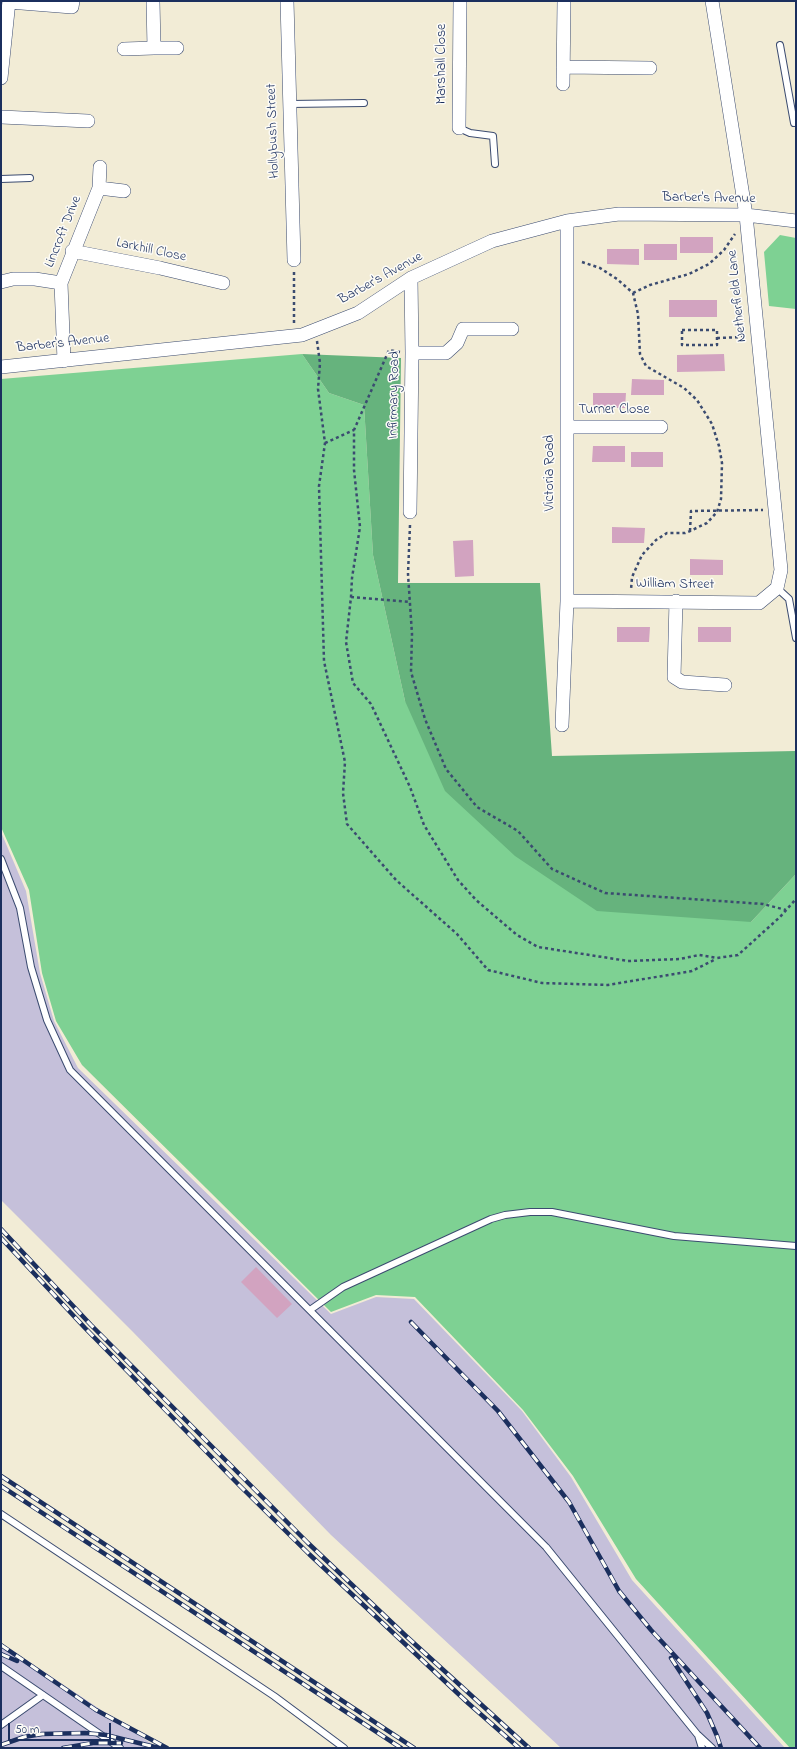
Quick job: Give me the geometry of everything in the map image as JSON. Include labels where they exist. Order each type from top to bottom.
[{"type":"street","points":[[1,78],[9,2],[72,7],[73,1]]},
{"type":"street","points":[[153,1],[154,48]]},
{"type":"street","name":"Hollybush Street","points":[[287,1],[288,104],[294,260]]},
{"type":"street","name":"Marshall Close","points":[[459,128],[460,1]]},
{"type":"street","points":[[563,84],[564,1]]},
{"type":"street","name":"Netherfield Lane","points":[[712,1],[746,215],[781,570],[777,588]]},
{"type":"street","points":[[124,49],[177,48]]},
{"type":"street","points":[[563,67],[650,68]]},
{"type":"street","points":[[1,117],[88,121]]},
{"type":"street","name":"Lincroft Drive","points":[[64,361],[61,282],[72,251],[99,188],[100,167]]},
{"type":"street","name":"Lincroft Drive","points":[[99,188],[124,191]]},
{"type":"street","name":"Barber's Avenue","points":[[1,366],[64,361],[302,336],[358,313],[411,278],[492,241],[567,221],[619,214],[746,215],[796,221]]},
{"type":"street","name":"Victoria Road","points":[[562,725],[567,601],[567,221]]},
{"type":"street","name":"Larkhill Close","points":[[72,251],[160,268],[224,283]]},
{"type":"street","name":"Infirmary Road","points":[[410,512],[412,353],[411,278]]},
{"type":"street","points":[[1,282],[13,279],[61,282]]},
{"type":"street","points":[[412,353],[446,353],[457,343],[463,329],[512,329]]},
{"type":"street","name":"Turner Close","points":[[567,427],[661,427]]},
{"type":"street","name":"William Street","points":[[567,601],[759,603],[777,588]]},
{"type":"street","points":[[676,601],[674,677],[682,682],[725,685]]},
{"type":"lane","points":[[780,45],[794,123]]},
{"type":"lane","points":[[789,95],[796,93]]},
{"type":"lane","points":[[288,104],[364,103]]},
{"type":"lane","points":[[459,128],[470,133],[493,136],[495,164]]},
{"type":"lane","points":[[1,179],[30,178]]},
{"type":"lane","points":[[777,588],[789,599],[796,638]]},
{"type":"lane","points":[[1,859],[20,908],[31,968],[47,1020],[70,1070],[546,1547],[697,1734],[712,1748]]},
{"type":"lane","points":[[310,1310],[343,1287],[491,1219],[504,1215],[530,1212],[552,1212],[674,1236],[796,1246]]},
{"type":"lane","points":[[1,1514],[274,1696],[344,1748]]},
{"type":"lane","points":[[1,1666],[120,1748]]},
{"type":"lane","points":[[1,1725],[43,1695]]},
{"type":"lane","points":[[697,1734],[702,1748]]},
{"type":"path","points":[[633,293],[650,285],[689,274],[709,264],[724,250],[735,234]]},
{"type":"path","points":[[294,260],[294,324],[302,336]]},
{"type":"path","points":[[682,330],[717,330],[717,338],[717,345],[682,345],[682,330]]},
{"type":"path","points":[[315,331],[320,363],[318,389],[325,443],[319,486],[324,661],[345,762],[344,793],[347,824],[396,880],[457,934],[488,970],[542,983],[608,985],[692,970],[717,958]]},
{"type":"path","points":[[717,338],[742,337]]},
{"type":"path","points":[[412,353],[389,350],[354,430],[354,470],[360,527],[352,578],[346,642],[353,683],[371,704],[410,787],[424,825],[458,880],[476,900],[517,935],[538,947],[628,961],[680,959],[698,955],[717,958],[738,955],[750,946],[796,899]]},
{"type":"path","points":[[325,443],[354,430]]},
{"type":"path","points":[[690,531],[691,511],[775,509]]},
{"type":"path","points":[[410,512],[408,574],[412,634],[411,672],[425,719],[446,769],[477,807],[518,831],[552,869],[605,893],[763,904],[786,910]]},
{"type":"path","points":[[351,597],[410,602]]},
{"type":"shaded area","points":[[1,832],[26,891],[40,973],[54,1021],[78,1068],[331,1314],[376,1297],[414,1299],[522,1411],[571,1477],[632,1580],[785,1748],[561,1748],[331,1535],[133,1332],[1,1200]]},
{"type":"shaded area","points":[[1,1643],[158,1748],[1,1748]]},
{"type":"green space","points":[[780,235],[796,238],[796,309],[769,306],[764,252]]},
{"type":"green space","points":[[302,354],[329,393],[364,405],[373,555],[405,701],[751,922],[796,874],[796,1748],[790,1748],[636,1579],[573,1476],[523,1410],[415,1297],[376,1295],[331,1312],[82,1065],[56,1021],[42,973],[29,890],[1,827],[1,379]]},
{"type":"green space","points":[[302,354],[401,358],[398,583],[540,583],[552,756],[795,751],[796,874],[751,922],[597,911],[515,856],[445,791],[405,701],[373,555],[364,405],[329,393]]},
{"type":"building","points":[[680,237],[713,237],[713,253],[680,253]]},
{"type":"building","points":[[644,244],[677,244],[677,260],[644,260]]},
{"type":"building","points":[[607,249],[639,249],[639,265],[607,264]]},
{"type":"building","points":[[669,300],[717,300],[717,317],[669,317]]},
{"type":"building","points":[[724,354],[725,371],[677,372],[677,355]]},
{"type":"building","points":[[632,379],[664,380],[664,395],[631,395]]},
{"type":"building","points":[[593,393],[626,393],[625,408],[593,408]]},
{"type":"building","points":[[593,446],[625,446],[625,462],[592,462]]},
{"type":"building","points":[[631,452],[663,452],[663,467],[631,467]]},
{"type":"building","points":[[612,527],[645,528],[644,543],[612,543]]},
{"type":"building","points":[[473,540],[474,576],[455,577],[453,541]]},
{"type":"building","points":[[690,559],[723,560],[723,575],[690,575]]},
{"type":"building","points":[[617,627],[650,627],[649,642],[617,642]]},
{"type":"building","points":[[698,627],[731,627],[731,642],[698,642]]},
{"type":"building","points":[[256,1267],[292,1304],[277,1318],[241,1282]]},
{"type":"railway","points":[[1,1229],[91,1325],[308,1543],[406,1636],[529,1748]]},
{"type":"railway","points":[[1,1238],[85,1328],[309,1554],[468,1703],[519,1748]]},
{"type":"railway","points":[[411,1322],[498,1411],[569,1502],[619,1591],[651,1630],[760,1748]]},
{"type":"railway","points":[[1,1476],[414,1748]]},
{"type":"railway","points":[[1,1486],[401,1748]]},
{"type":"railway","points":[[1,1645],[96,1710],[167,1748]]},
{"type":"railway","points":[[1,1654],[17,1661]]},
{"type":"railway","points":[[671,1658],[707,1713],[721,1748]]},
{"type":"railway","points":[[1,1745],[24,1737],[42,1734],[85,1733],[106,1735],[159,1748]]},
{"type":"railway","points":[[63,1748],[93,1743],[121,1743]]}]
